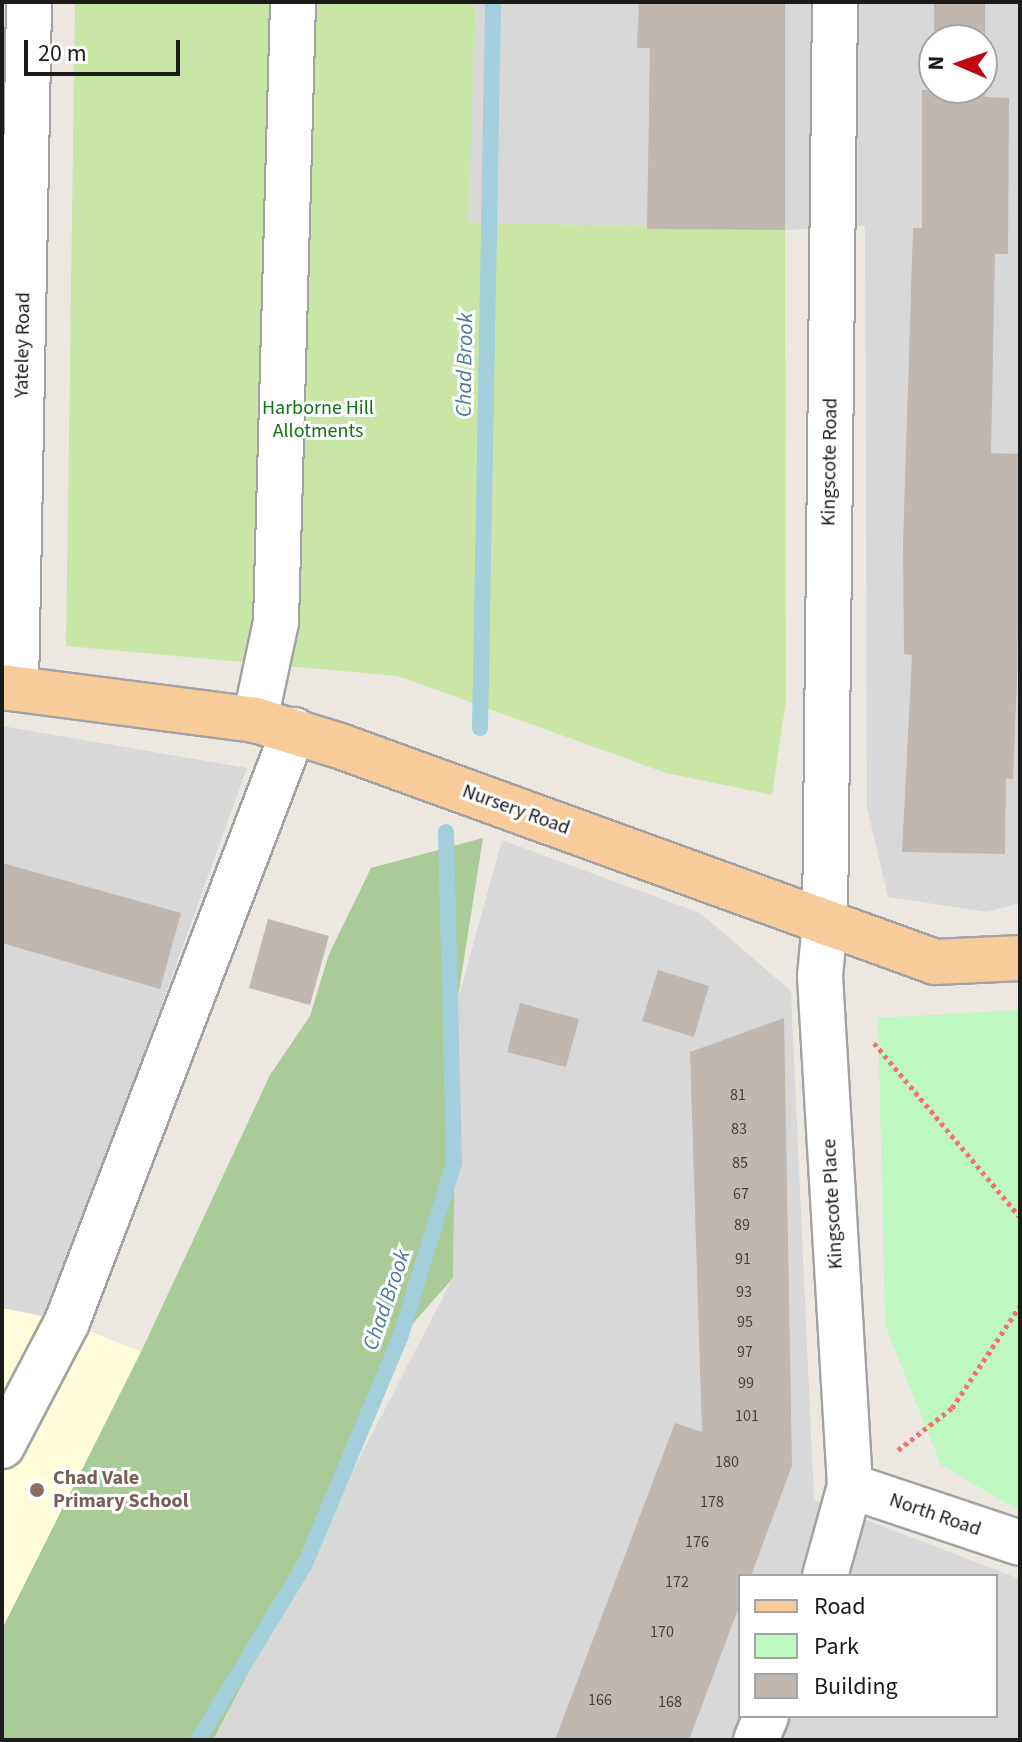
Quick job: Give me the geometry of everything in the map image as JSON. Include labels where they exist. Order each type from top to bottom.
[{"type":"main road","name":"Nursery Road","points":[[9,687],[274,725],[935,962],[1020,958]]},
{"type":"street","name":"Yateley Road","points":[[9,687],[29,2]]},
{"type":"street","points":[[2,1446],[67,1322],[274,725],[293,2]]},
{"type":"street","name":"Kingscote Road","points":[[825,923],[835,2]]},
{"type":"street","name":"Kingscote Place","points":[[825,923],[820,976],[850,1486],[826,1574]]},
{"type":"street","name":"North Road","points":[[850,1486],[1020,1543]]},
{"type":"street","points":[[756,1740],[765,1718]]},
{"type":"path","points":[[868,1035],[1020,1217]]},
{"type":"path","points":[[850,1486],[952,1408],[1020,1306]]},
{"type":"shaded area","points":[[476,2],[1020,2],[1020,903],[987,912],[888,897],[867,808],[865,226],[785,230],[467,222]]},
{"type":"shaded area","points":[[2,726],[247,768],[49,1317],[2,1308]]},
{"type":"shaded area","points":[[502,840],[700,913],[791,991],[814,1500],[1020,1579],[1020,1740],[213,1740],[453,1278],[457,1003]]},
{"type":"shaded area","name":"Chad Vale Primary School","points":[[2,1308],[67,1322],[141,1352],[2,1629]]},
{"type":"green space","name":"Harborne Hill Allotments","points":[[75,2],[476,2],[468,222],[785,230],[786,701],[772,795],[666,773],[398,676],[66,646]]},
{"type":"green space","points":[[483,838],[457,1003],[453,1278],[400,1338],[304,1566],[213,1740],[2,1740],[2,1629],[141,1352],[270,1075],[310,1016],[329,954],[371,868]]},
{"type":"green space","points":[[1020,1010],[1020,1511],[941,1465],[885,1325],[878,1018]]},
{"type":"building","points":[[639,2],[785,2],[785,230],[647,229],[650,48],[637,48]]},
{"type":"building","points":[[934,2],[985,2],[985,24],[934,24]]},
{"type":"building","points":[[998,98],[1009,98],[1008,254],[995,254],[991,453],[1020,454],[1017,681],[1013,779],[1006,778],[1005,854],[902,852],[912,655],[904,654],[903,543],[913,228],[922,228],[922,104],[998,104]]},
{"type":"building","points":[[2,863],[181,913],[160,989],[2,943]]},
{"type":"building","points":[[268,919],[329,936],[310,1005],[249,988]]},
{"type":"building","points":[[658,970],[709,986],[694,1037],[642,1021]]},
{"type":"building","points":[[520,1003],[579,1019],[566,1067],[507,1052]]},
{"type":"building","points":[[784,1018],[792,1466],[752,1574],[738,1574],[738,1609],[689,1740],[555,1740],[675,1423],[702,1432],[690,1052]]},
{"type":"waterway","name":"Chad Brook","points":[[480,728],[493,2]]},
{"type":"waterway","name":"Chad Brook","points":[[198,1740],[304,1566],[400,1338],[454,1163],[446,832]]},
{"type":"place","name":"Chad Vale Primary School","points":[[37,1490]]}]
